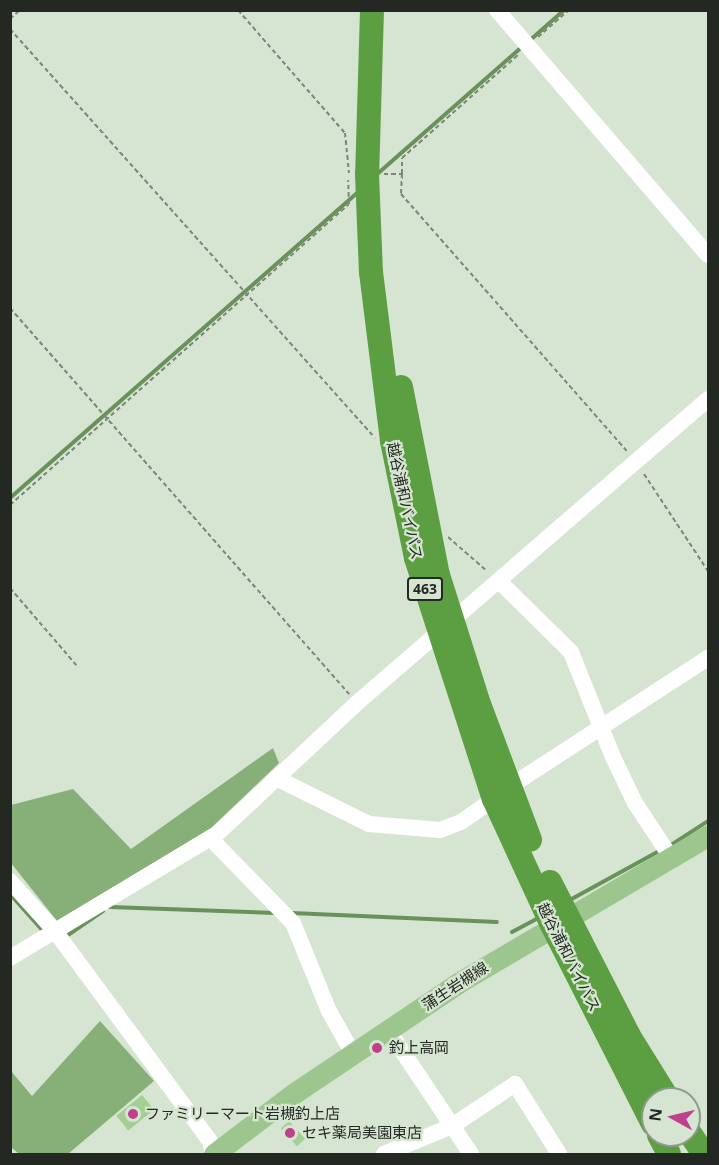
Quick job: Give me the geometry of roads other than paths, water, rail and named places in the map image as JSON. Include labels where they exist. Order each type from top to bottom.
[{"type":"highway","name":"越谷浦和バイパス","points":[[372,10],[375,174],[396,360],[445,628]]},
{"type":"highway","name":"越谷浦和バイパス","points":[[386,10],[375,174],[372,272],[392,441],[416,558],[445,628],[502,793],[641,1098]]},
{"type":"highway","name":"越谷浦和バイパス","points":[[560,921],[661,1087]]},
{"type":"main road","name":"蒲生岩槻線","points":[[214,1155],[264,1114],[388,1030],[560,921],[672,859],[708,836]]},
{"type":"street","points":[[502,13],[708,255]]},
{"type":"street","points":[[10,958],[210,838],[357,703],[500,582],[708,399]]},
{"type":"street","points":[[500,582],[571,652],[599,729],[635,803],[672,859]]},
{"type":"street","points":[[276,778],[369,824],[440,830],[461,822],[708,658]]},
{"type":"street","points":[[210,838],[293,923],[329,1011],[353,1054]]},
{"type":"street","points":[[10,881],[55,931],[210,1141],[214,1155]]},
{"type":"street","points":[[388,1030],[471,1155]]},
{"type":"street","points":[[384,1155],[452,1126],[515,1084],[559,1155]]},
{"type":"waterway","points":[[528,42],[564,10]]},
{"type":"waterway","points":[[375,176],[523,46]]},
{"type":"waterway","points":[[10,498],[359,191]]},
{"type":"waterway","points":[[668,847],[708,821]]},
{"type":"waterway","points":[[568,901],[661,850]]},
{"type":"waterway","points":[[10,894],[44,932]]},
{"type":"waterway","points":[[110,907],[275,913]]},
{"type":"waterway","points":[[65,937],[103,911]]},
{"type":"waterway","points":[[292,913],[497,922]]},
{"type":"waterway","points":[[512,932],[540,917]]},
{"type":"place","name":"釣上高岡","points":[[377,1048]]},
{"type":"place","name":"ファミリーマート岩槻釣上店","points":[[133,1114]]},
{"type":"place","name":"セキ薬局美園東店","points":[[290,1133]]}]
